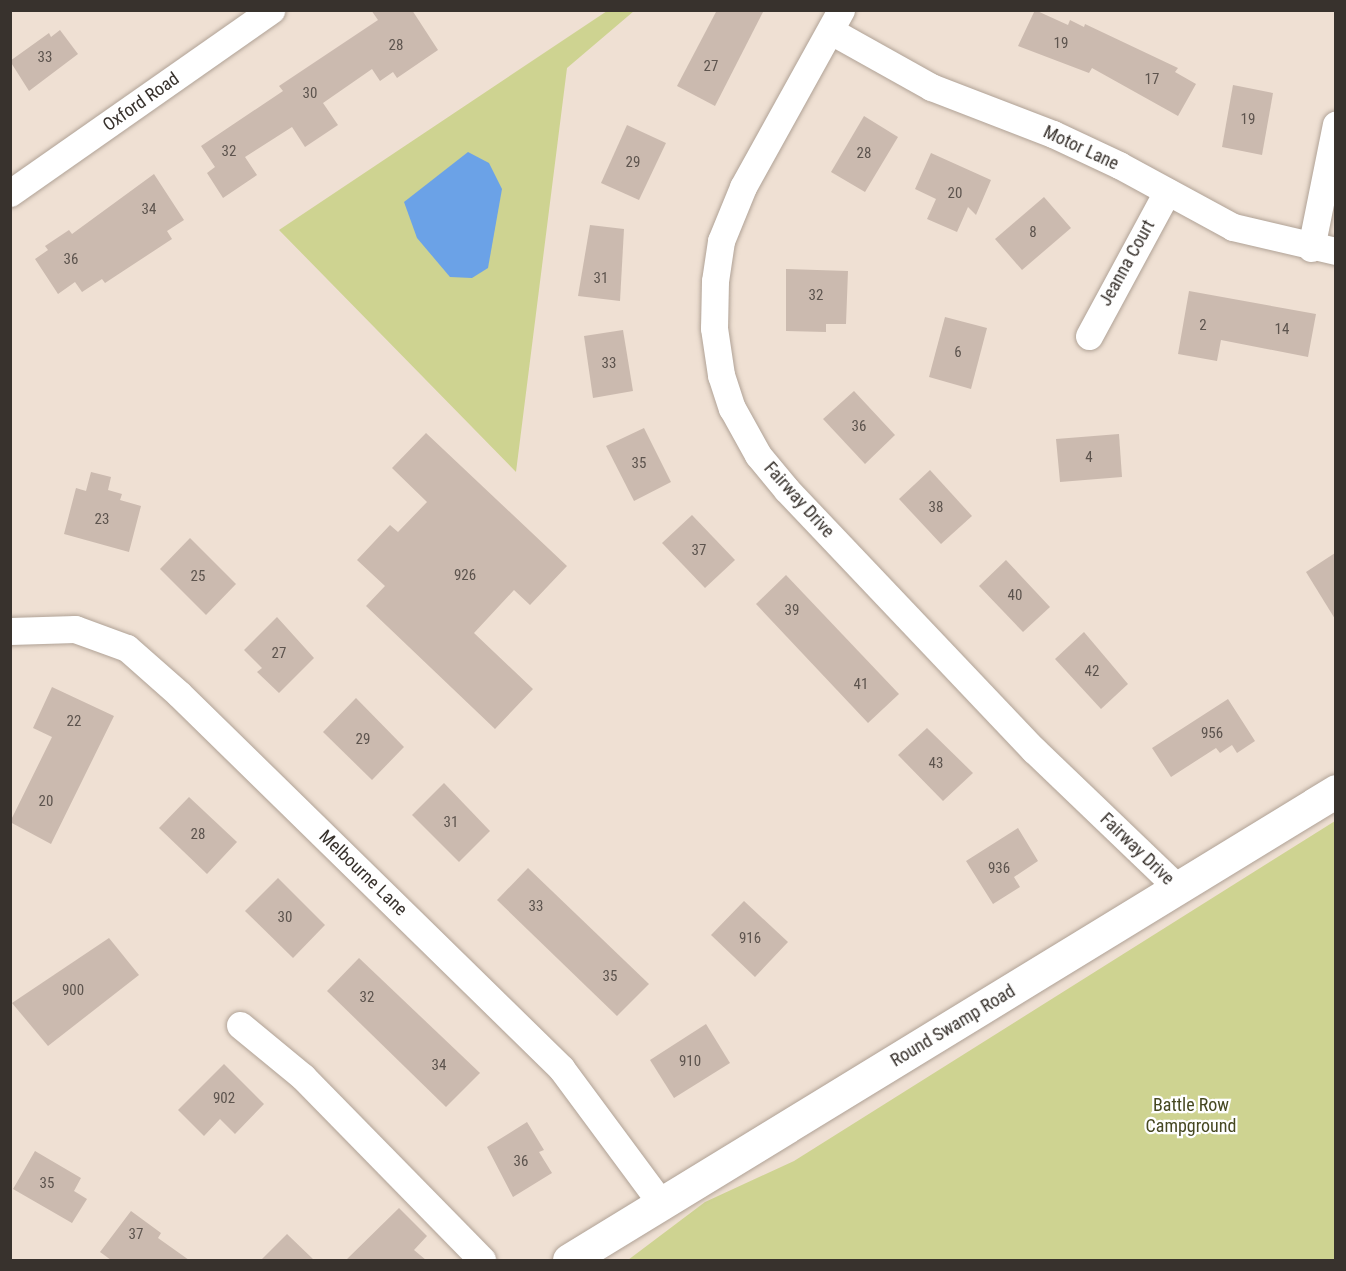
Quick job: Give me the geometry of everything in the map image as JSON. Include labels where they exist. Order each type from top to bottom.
[{"type":"main road","name":"Round Swamp Road","points":[[569,1260],[1179,889],[1335,791]]},
{"type":"street","name":"Oxford Road","points":[[10,194],[271,10]]},
{"type":"street","name":"Motor Lane","points":[[836,21],[931,87],[1053,134],[1233,227],[1323,249]]},
{"type":"street","name":"Fairway Drive","points":[[836,21],[743,187],[721,241],[715,281],[714,328],[721,375],[732,408],[758,455],[788,490],[1035,750],[1179,889]]},
{"type":"street","points":[[1323,249],[1335,124]]},
{"type":"street","name":"Jeanna Court","points":[[1089,336],[1167,192]]},
{"type":"street","name":"Melbourne Lane","points":[[10,631],[75,629],[127,648],[171,686],[561,1068],[661,1203]]},
{"type":"street","points":[[240,1025],[303,1077],[482,1260]]},
{"type":"green space","points":[[607,11],[634,11],[567,68],[516,472],[279,230]]},
{"type":"green space","name":"Battle Row Campground","points":[[1335,821],[1335,1260],[628,1260],[705,1202],[794,1161]]},
{"type":"water","points":[[468,152],[489,163],[502,189],[488,268],[472,278],[450,277],[417,238],[404,202]]},
{"type":"building","points":[[371,10],[412,10],[438,50],[397,78],[393,72],[380,81],[372,69],[323,103],[338,125],[305,147],[292,127],[245,157],[257,175],[223,198],[207,173],[215,167],[201,146],[283,91],[279,86],[378,20]]},
{"type":"building","points":[[717,10],[764,10],[715,106],[677,86]]},
{"type":"building","points":[[1035,10],[1068,25],[1070,20],[1084,27],[1085,24],[1178,68],[1175,72],[1196,84],[1178,116],[1092,68],[1089,73],[1018,46]]},
{"type":"building","points":[[60,30],[78,54],[29,91],[10,61],[49,33],[51,37]]},
{"type":"building","points":[[1233,85],[1273,93],[1262,155],[1222,147]]},
{"type":"building","points":[[864,116],[898,137],[865,192],[831,172]]},
{"type":"building","points":[[627,125],[666,143],[639,200],[601,183]]},
{"type":"building","points":[[931,153],[991,180],[976,215],[968,207],[957,232],[927,219],[936,199],[915,189]]},
{"type":"building","points":[[154,174],[184,220],[167,231],[172,239],[105,283],[102,279],[82,292],[75,282],[58,294],[35,259],[48,250],[45,246],[69,230],[72,234]]},
{"type":"building","points":[[1044,197],[1071,228],[1022,270],[995,239]]},
{"type":"building","points":[[590,225],[624,229],[620,301],[578,296]]},
{"type":"building","points":[[786,269],[848,271],[846,324],[826,324],[826,332],[786,331]]},
{"type":"building","points":[[1189,291],[1316,314],[1308,357],[1221,340],[1217,361],[1178,354]]},
{"type":"building","points":[[945,317],[987,328],[971,389],[929,377]]},
{"type":"building","points":[[623,330],[633,391],[593,398],[584,336]]},
{"type":"building","points":[[854,391],[895,435],[865,464],[823,419]]},
{"type":"building","points":[[644,428],[671,482],[634,501],[606,446]]},
{"type":"building","points":[[426,433],[567,566],[530,605],[514,590],[474,633],[533,689],[495,729],[366,606],[385,586],[357,560],[390,525],[398,532],[427,502],[392,468]]},
{"type":"building","points":[[1119,434],[1122,477],[1060,482],[1056,439]]},
{"type":"building","points":[[930,470],[972,516],[941,544],[899,499]]},
{"type":"building","points":[[91,472],[111,477],[108,490],[122,494],[120,500],[141,506],[129,552],[64,534],[76,488],[86,491]]},
{"type":"building","points":[[692,515],[735,560],[705,588],[662,543]]},
{"type":"building","points":[[190,538],[236,584],[206,615],[160,569]]},
{"type":"building","points":[[1335,553],[1335,619],[1306,572]]},
{"type":"building","points":[[1006,560],[1050,607],[1023,632],[979,586]]},
{"type":"building","points":[[786,575],[899,694],[868,723],[756,604]]},
{"type":"building","points":[[277,617],[314,658],[279,693],[257,672],[262,668],[244,650]]},
{"type":"building","points":[[1084,632],[1128,684],[1101,709],[1055,659]]},
{"type":"building","points":[[52,687],[114,716],[51,844],[10,822],[52,737],[33,728]]},
{"type":"building","points":[[356,698],[404,747],[372,780],[323,732]]},
{"type":"building","points":[[1228,699],[1255,741],[1237,753],[1232,745],[1220,753],[1216,748],[1171,777],[1152,748]]},
{"type":"building","points":[[927,728],[973,773],[943,801],[898,755]]},
{"type":"building","points":[[444,783],[490,831],[459,862],[412,815]]},
{"type":"building","points":[[189,797],[237,842],[207,874],[159,828]]},
{"type":"building","points":[[1018,828],[1038,861],[1014,877],[1020,887],[993,904],[966,861]]},
{"type":"building","points":[[528,868],[649,984],[617,1016],[497,900]]},
{"type":"building","points":[[278,878],[325,925],[293,958],[245,911]]},
{"type":"building","points":[[744,901],[788,942],[755,977],[711,935]]},
{"type":"building","points":[[109,938],[139,975],[48,1046],[12,1003]]},
{"type":"building","points":[[359,958],[480,1073],[446,1107],[327,991]]},
{"type":"building","points":[[706,1024],[730,1063],[674,1098],[650,1060]]},
{"type":"building","points":[[224,1064],[264,1104],[235,1134],[220,1119],[204,1136],[178,1110]]},
{"type":"building","points":[[527,1122],[544,1150],[539,1152],[552,1173],[513,1197],[487,1147]]},
{"type":"building","points":[[35,1151],[81,1178],[74,1191],[87,1199],[72,1223],[13,1189]]},
{"type":"building","points":[[399,1208],[427,1236],[414,1250],[426,1260],[346,1260]]},
{"type":"building","points":[[131,1211],[161,1233],[158,1238],[189,1260],[111,1260],[100,1252]]},
{"type":"building","points":[[287,1234],[314,1260],[261,1260]]}]
